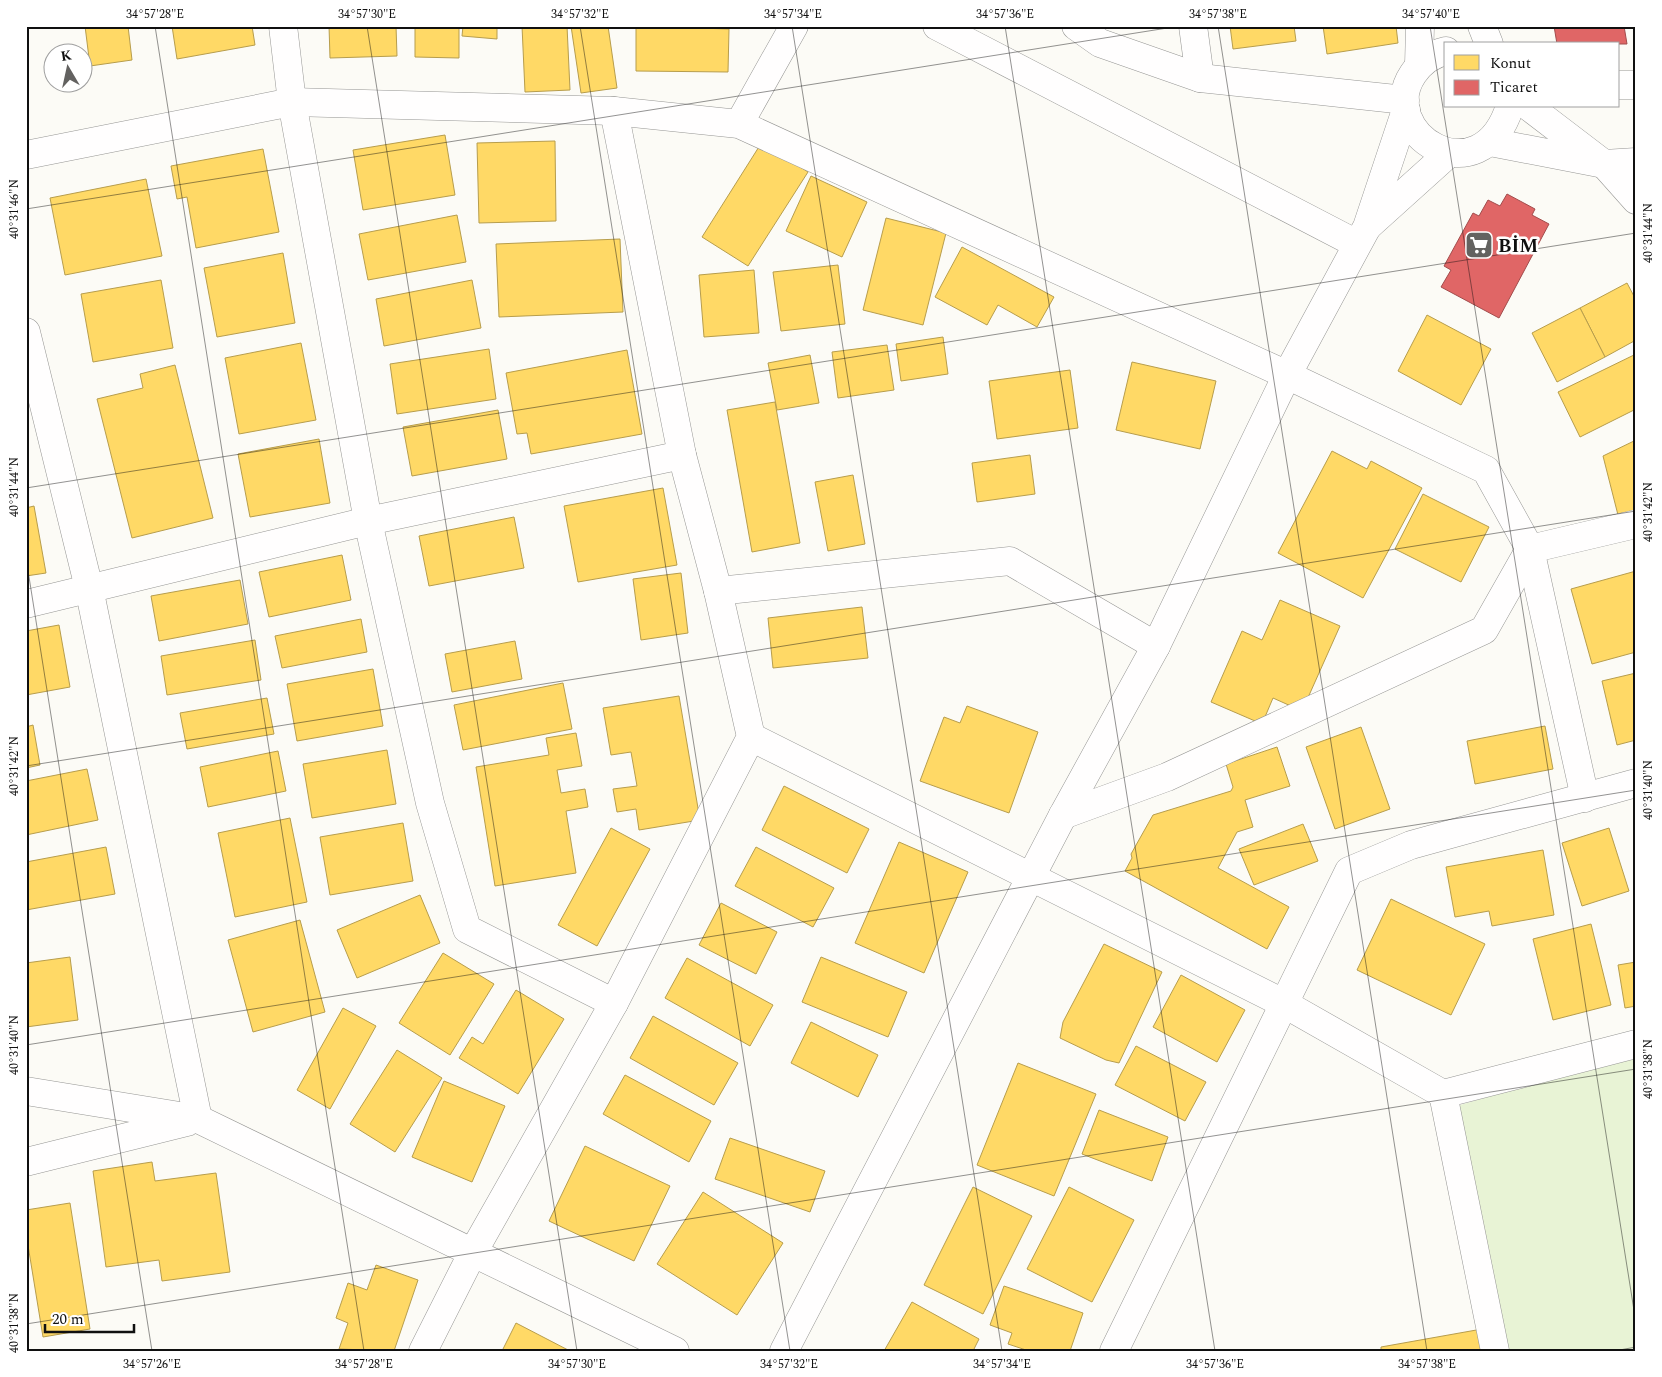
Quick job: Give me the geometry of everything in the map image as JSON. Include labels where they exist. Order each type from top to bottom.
[{"type":"street","points":[[283,26],[292,102],[368,521],[430,803],[467,929],[614,1003]]},
{"type":"street","points":[[739,124],[794,26]]},
{"type":"street","points":[[937,26],[1362,235]]},
{"type":"street","points":[[1076,26],[1100,43],[1200,78],[1405,105]]},
{"type":"street","points":[[1193,26],[1200,78]]},
{"type":"street","points":[[1419,65],[1420,26]]},
{"type":"street","points":[[1482,26],[1488,42]]},
{"type":"street","points":[[784,1351],[1064,815],[1156,646],[1287,375],[1362,235],[1405,105],[1410,78],[1419,65],[1437,52],[1444,51]]},
{"type":"street","points":[[1620,85],[1636,85]]},
{"type":"street","points":[[26,155],[292,102],[614,111],[739,124],[1287,375],[1486,470],[1530,549],[1585,798]]},
{"type":"street","points":[[1405,105],[1413,130],[1429,145],[1449,153],[1471,152],[1490,142],[1504,126],[1509,108]]},
{"type":"street","points":[[1531,108],[1604,164],[1636,200]]},
{"type":"street","points":[[423,1351],[472,1254],[614,1003],[751,737],[718,591],[682,455],[614,111]]},
{"type":"street","points":[[1490,142],[1604,164],[1636,162]]},
{"type":"street","points":[[1362,235],[1449,153]]},
{"type":"street","points":[[26,332],[90,588],[198,1119]]},
{"type":"street","points":[[26,604],[368,521],[682,455]]},
{"type":"street","points":[[1064,815],[1167,777],[1484,630],[1530,549],[1636,524]]},
{"type":"street","points":[[718,591],[1010,561],[1156,646]]},
{"type":"street","points":[[751,737],[1283,1003],[1443,1094],[1636,1044]]},
{"type":"street","points":[[1114,1351],[1349,871],[1411,846],[1585,798],[1634,790]]},
{"type":"street","points":[[26,1091],[198,1119],[472,1254],[675,1351]]},
{"type":"street","points":[[1443,1094],[1495,1351]]},
{"type":"street","points":[[26,1162],[198,1119]]},
{"type":"green space","points":[[1636,1053],[1636,1350],[1504,1351],[1450,1108]]},
{"type":"building: Konut","points":[[85,26],[128,26],[132,60],[92,66],[92,42],[87,42]]},
{"type":"building: Konut","points":[[172,26],[252,26],[255,45],[177,59]]},
{"type":"building: Konut","points":[[329,26],[396,26],[397,56],[330,58]]},
{"type":"building: Konut","points":[[415,26],[459,26],[459,58],[415,57]]},
{"type":"building: Konut","points":[[463,26],[497,26],[497,39],[462,36]]},
{"type":"building: Konut","points":[[522,26],[567,26],[570,90],[525,92]]},
{"type":"building: Konut","points":[[571,26],[608,26],[617,88],[581,93]]},
{"type":"building: Konut","points":[[636,26],[729,29],[728,72],[636,71]]},
{"type":"building: Konut","points":[[1230,26],[1294,26],[1296,41],[1233,49]]},
{"type":"building: Konut","points":[[1323,26],[1396,26],[1398,43],[1327,54]]},
{"type":"building: Konut","points":[[445,135],[455,195],[363,210],[353,150]]},
{"type":"building: Konut","points":[[555,141],[556,221],[479,223],[477,143]]},
{"type":"building: Konut","points":[[762,142],[808,172],[748,266],[702,237]]},
{"type":"building: Konut","points":[[263,149],[279,232],[196,248],[187,197],[177,199],[171,166]]},
{"type":"building: Konut","points":[[811,176],[867,202],[842,257],[786,231]]},
{"type":"building: Konut","points":[[146,179],[162,256],[65,275],[50,198]]},
{"type":"building: Konut","points":[[457,215],[466,262],[368,280],[359,234]]},
{"type":"building: Konut","points":[[886,218],[946,233],[923,325],[863,310]]},
{"type":"building: Konut","points":[[620,239],[623,312],[499,317],[496,244]]},
{"type":"building: Konut","points":[[962,247],[1054,297],[1037,327],[998,305],[987,325],[935,297]]},
{"type":"building: Konut","points":[[283,253],[295,323],[217,337],[204,268]]},
{"type":"building: Konut","points":[[838,265],[845,324],[781,331],[773,272]]},
{"type":"building: Konut","points":[[754,270],[759,333],[704,337],[699,275]]},
{"type":"building: Konut","points":[[161,280],[173,348],[93,362],[81,294]]},
{"type":"building: Konut","points":[[472,280],[481,328],[384,346],[376,299]]},
{"type":"building: Konut","points":[[1627,283],[1636,300],[1636,340],[1605,357],[1580,308]]},
{"type":"building: Konut","points":[[1580,308],[1605,357],[1557,382],[1532,333]]},
{"type":"building: Konut","points":[[1427,315],[1491,349],[1461,405],[1398,371]]},
{"type":"building: Konut","points":[[943,337],[948,374],[901,381],[896,344]]},
{"type":"building: Konut","points":[[301,343],[316,420],[239,434],[225,358]]},
{"type":"building: Konut","points":[[887,345],[894,390],[838,398],[832,352]]},
{"type":"building: Konut","points":[[489,349],[496,399],[397,414],[390,364]]},
{"type":"building: Konut","points":[[627,350],[642,434],[531,454],[527,433],[517,434],[506,373]]},
{"type":"building: Konut","points":[[1636,354],[1636,409],[1580,437],[1558,392]]},
{"type":"building: Konut","points":[[810,355],[819,403],[777,410],[768,363]]},
{"type":"building: Konut","points":[[1132,362],[1216,381],[1200,449],[1116,430]]},
{"type":"building: Konut","points":[[175,365],[213,518],[132,538],[97,399],[143,388],[140,374]]},
{"type":"building: Konut","points":[[1070,370],[1078,428],[997,439],[989,381]]},
{"type":"building: Konut","points":[[775,402],[800,543],[752,552],[727,410]]},
{"type":"building: Konut","points":[[498,410],[507,459],[412,476],[403,427]]},
{"type":"building: Konut","points":[[319,439],[330,503],[250,517],[238,454]]},
{"type":"building: Konut","points":[[1636,440],[1636,510],[1618,515],[1603,456]]},
{"type":"building: Konut","points":[[1332,451],[1367,469],[1371,461],[1422,488],[1363,598],[1278,553]]},
{"type":"building: Konut","points":[[1030,455],[1035,494],[977,502],[972,463]]},
{"type":"building: Konut","points":[[853,475],[865,544],[828,551],[815,482]]},
{"type":"building: Konut","points":[[663,488],[677,565],[578,582],[564,506]]},
{"type":"building: Konut","points":[[1423,494],[1489,527],[1461,582],[1395,549]]},
{"type":"building: Konut","points":[[34,506],[46,573],[26,576],[26,508]]},
{"type":"building: Konut","points":[[514,517],[524,568],[429,586],[419,536]]},
{"type":"building: Konut","points":[[342,555],[351,600],[269,617],[259,572]]},
{"type":"building: Konut","points":[[1636,571],[1636,652],[1592,664],[1571,589]]},
{"type":"building: Konut","points":[[681,573],[688,633],[641,640],[633,579]]},
{"type":"building: Konut","points":[[240,580],[248,624],[159,641],[151,596]]},
{"type":"building: Konut","points":[[1280,600],[1340,626],[1302,711],[1273,698],[1262,724],[1211,702],[1242,631],[1262,640]]},
{"type":"building: Konut","points":[[862,607],[868,658],[773,668],[768,618]]},
{"type":"building: Konut","points":[[361,619],[367,652],[282,668],[275,636]]},
{"type":"building: Konut","points":[[59,625],[70,687],[26,695],[26,631]]},
{"type":"building: Konut","points":[[255,640],[261,680],[167,695],[161,656]]},
{"type":"building: Konut","points":[[515,641],[522,679],[452,692],[445,654]]},
{"type":"building: Konut","points":[[373,669],[383,726],[297,741],[287,684]]},
{"type":"building: Konut","points":[[1636,673],[1636,740],[1617,745],[1602,681]]},
{"type":"building: Konut","points":[[563,683],[572,729],[463,750],[454,705]]},
{"type":"building: Konut","points":[[679,696],[700,820],[639,830],[636,809],[617,812],[613,789],[637,786],[631,752],[611,755],[603,708]]},
{"type":"building: Konut","points":[[267,698],[274,734],[187,749],[180,713]]},
{"type":"building: Konut","points":[[967,706],[1038,732],[1009,813],[920,781],[944,717],[960,723]]},
{"type":"building: Konut","points":[[33,725],[40,765],[26,768],[26,727]]},
{"type":"building: Konut","points":[[1545,726],[1553,769],[1475,784],[1467,741]]},
{"type":"building: Konut","points":[[1361,727],[1390,809],[1335,829],[1306,747]]},
{"type":"building: Konut","points":[[576,733],[582,766],[557,770],[561,793],[585,789],[588,807],[566,811],[576,873],[495,886],[476,767],[549,755],[546,738]]},
{"type":"building: Konut","points":[[1277,747],[1290,786],[1245,800],[1253,827],[1237,832],[1218,868],[1289,907],[1267,949],[1125,871],[1132,858],[1131,854],[1153,815],[1231,791],[1233,787],[1226,764]]},
{"type":"building: Konut","points":[[387,750],[396,804],[312,818],[303,764]]},
{"type":"building: Konut","points":[[278,751],[286,791],[208,807],[200,767]]},
{"type":"building: Konut","points":[[87,769],[98,820],[26,835],[26,781]]},
{"type":"building: Konut","points":[[784,786],[869,829],[847,873],[762,830]]},
{"type":"building: Konut","points":[[290,818],[307,902],[235,917],[218,833]]},
{"type":"building: Konut","points":[[403,823],[413,881],[330,895],[320,837]]},
{"type":"building: Konut","points":[[1303,824],[1318,861],[1254,885],[1239,849]]},
{"type":"building: Konut","points":[[611,828],[650,849],[597,946],[558,925]]},
{"type":"building: Konut","points":[[1609,828],[1629,891],[1582,906],[1562,843]]},
{"type":"building: Konut","points":[[899,842],[968,872],[924,973],[855,943]]},
{"type":"building: Konut","points":[[106,847],[115,894],[26,910],[26,862]]},
{"type":"building: Konut","points":[[756,847],[834,888],[813,927],[735,886]]},
{"type":"building: Konut","points":[[1543,850],[1554,915],[1492,926],[1489,911],[1455,917],[1446,867]]},
{"type":"building: Konut","points":[[420,895],[440,943],[357,978],[337,930]]},
{"type":"building: Konut","points":[[1391,899],[1485,944],[1451,1015],[1357,970]]},
{"type":"building: Konut","points":[[721,903],[777,932],[756,974],[699,945]]},
{"type":"building: Konut","points":[[300,920],[325,1012],[253,1032],[228,940]]},
{"type":"building: Konut","points":[[1591,924],[1611,1005],[1553,1020],[1533,939]]},
{"type":"building: Konut","points":[[1104,944],[1162,972],[1119,1063],[1106,1060],[1060,1038],[1063,1022]]},
{"type":"building: Konut","points":[[443,953],[494,984],[450,1055],[399,1023]]},
{"type":"building: Konut","points":[[70,957],[78,1020],[26,1027],[26,963]]},
{"type":"building: Konut","points":[[821,957],[907,992],[888,1037],[802,1002]]},
{"type":"building: Konut","points":[[687,958],[773,1005],[750,1046],[665,998]]},
{"type":"building: Konut","points":[[1636,962],[1636,1006],[1625,1008],[1618,965]]},
{"type":"building: Konut","points":[[1181,975],[1245,1010],[1217,1062],[1153,1027]]},
{"type":"building: Konut","points":[[516,990],[564,1019],[518,1094],[459,1058],[472,1037],[483,1044]]},
{"type":"building: Konut","points":[[343,1008],[376,1026],[330,1109],[297,1090]]},
{"type":"building: Konut","points":[[653,1016],[738,1063],[714,1105],[630,1058]]},
{"type":"building: Konut","points":[[811,1022],[878,1055],[858,1097],[791,1063]]},
{"type":"building: Konut","points":[[1136,1046],[1206,1082],[1185,1121],[1115,1085]]},
{"type":"building: Konut","points":[[397,1050],[442,1078],[395,1152],[350,1124]]},
{"type":"building: Konut","points":[[1018,1063],[1096,1094],[1054,1196],[977,1165]]},
{"type":"building: Konut","points":[[625,1075],[711,1121],[689,1162],[603,1114]]},
{"type":"building: Konut","points":[[444,1081],[505,1106],[472,1182],[412,1157]]},
{"type":"building: Konut","points":[[1099,1110],[1168,1137],[1152,1181],[1082,1154]]},
{"type":"building: Konut","points":[[730,1138],[825,1171],[810,1212],[715,1179]]},
{"type":"building: Konut","points":[[585,1146],[670,1186],[634,1261],[549,1221]]},
{"type":"building: Konut","points":[[152,1162],[155,1181],[216,1173],[230,1272],[162,1281],[159,1260],[106,1267],[93,1171]]},
{"type":"building: Konut","points":[[973,1187],[1032,1216],[983,1314],[924,1285]]},
{"type":"building: Konut","points":[[1069,1187],[1134,1220],[1092,1302],[1027,1269]]},
{"type":"building: Konut","points":[[703,1192],[783,1243],[737,1315],[657,1264]]},
{"type":"building: Konut","points":[[70,1203],[90,1329],[43,1337],[26,1233],[26,1210]]},
{"type":"building: Konut","points":[[376,1265],[418,1280],[394,1351],[339,1349],[348,1323],[336,1318],[348,1283],[367,1290]]},
{"type":"building: Konut","points":[[1004,1286],[1083,1313],[1070,1351],[1029,1351],[1008,1344],[1012,1333],[990,1325]]},
{"type":"building: Konut","points":[[912,1302],[979,1339],[973,1351],[884,1351]]},
{"type":"building: Konut","points":[[516,1323],[570,1351],[502,1351]]},
{"type":"building: Konut","points":[[1482,1329],[1485,1351],[1381,1351],[1381,1347]]},
{"type":"building: Ticaret","points":[[1554,26],[1624,26],[1627,44],[1620,44],[1620,42],[1557,42]]},
{"type":"building: Ticaret","points":[[1507,194],[1535,209],[1532,215],[1549,224],[1499,318],[1441,287],[1451,270],[1444,266],[1473,213],[1479,216],[1488,200],[1500,206]]},
{"type":"place","name":"BİM","points":[[1479,245]]}]
